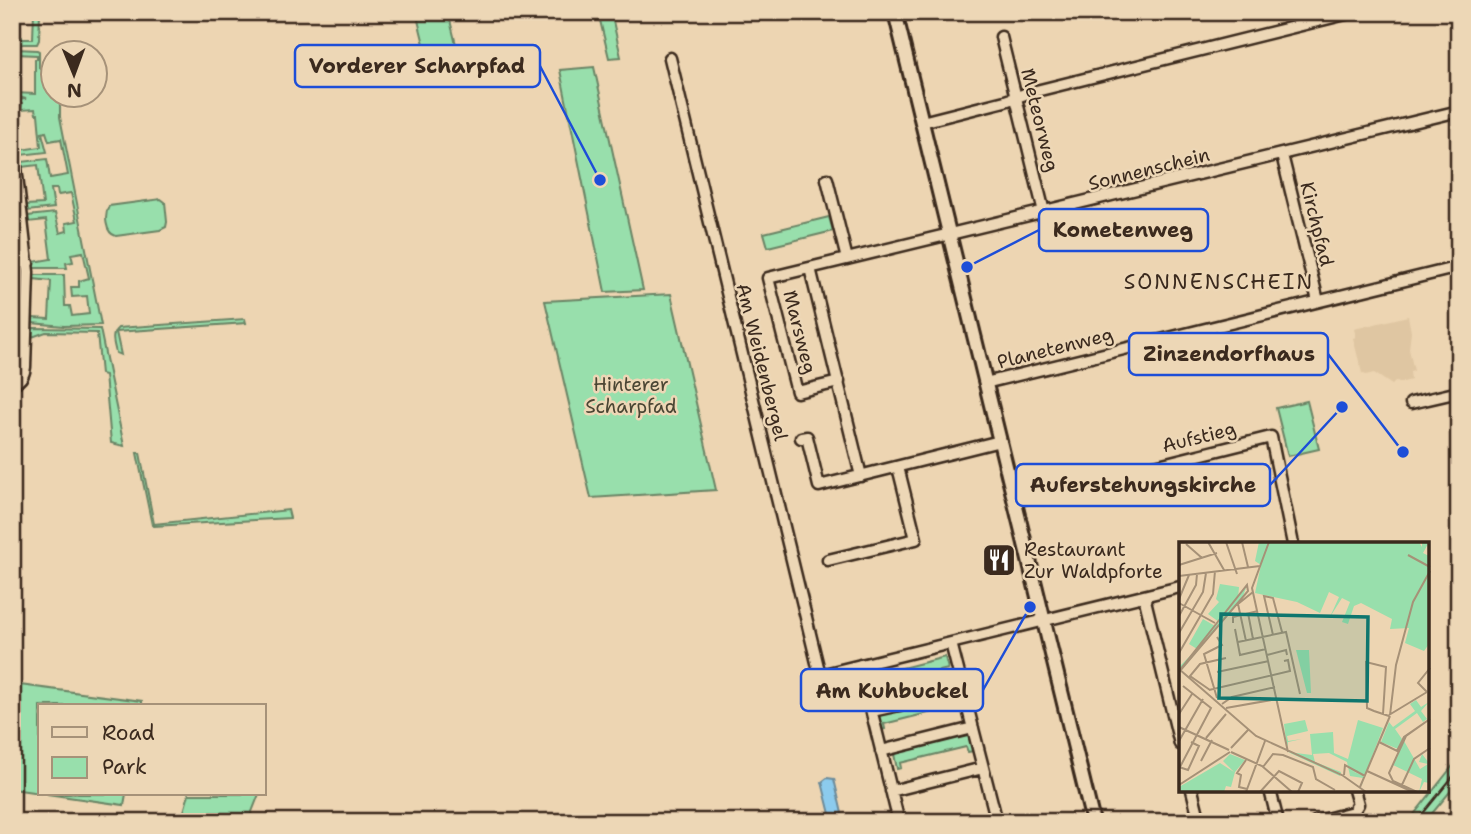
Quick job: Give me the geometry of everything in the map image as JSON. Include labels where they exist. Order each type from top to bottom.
[{"type":"street","points":[[895,12],[1093,822]]},
{"type":"street","points":[[922,122],[1354,12]]},
{"type":"street","name":"Meteorweg","points":[[1001,37],[1044,212]]},
{"type":"street","name":"Am Weidenbergel","points":[[670,58],[821,675],[860,665]]},
{"type":"street","name":"Sonnenschein","points":[[768,278],[1459,111]]},
{"type":"street","points":[[12,132],[28,263],[25,367],[24,374],[12,383]]},
{"type":"street","name":"Kirchpfad","points":[[1282,155],[1318,301]]},
{"type":"street","points":[[827,179],[847,258]]},
{"type":"street","points":[[12,264],[28,263]]},
{"type":"street","name":"Planetenweg","points":[[985,383],[1459,267]]},
{"type":"street","points":[[810,268],[862,476]]},
{"type":"street","name":"Marsweg","points":[[768,278],[797,392],[839,382]]},
{"type":"street","points":[[1411,403],[1459,392]]},
{"type":"street","points":[[801,438],[807,437],[819,486],[1000,441]]},
{"type":"street","name":"Aufstieg","points":[[1014,501],[1271,437],[1293,542]]},
{"type":"street","points":[[828,560],[916,539],[898,467]]},
{"type":"street","points":[[899,822],[860,665],[1179,587]]},
{"type":"street","points":[[1144,596],[1179,736]]},
{"type":"street","points":[[951,643],[997,822]]},
{"type":"street","points":[[872,711],[964,691]]},
{"type":"street","points":[[881,751],[973,728]]},
{"type":"street","points":[[891,791],[983,768]]},
{"type":"street","points":[[1192,792],[1200,822]]},
{"type":"street","points":[[1270,792],[1278,822]]},
{"type":"street","points":[[1315,822],[1353,812],[1358,804],[1355,792]]},
{"type":"shaded area","points":[[1408,316],[1411,332],[1409,349],[1414,371],[1410,372],[1411,380],[1399,383],[1396,381],[1392,385],[1374,373],[1362,373],[1353,338],[1356,337],[1354,329]]},
{"type":"green space","points":[[34,12],[40,12],[37,44],[16,44],[16,36],[33,39]]},
{"type":"green space","points":[[416,12],[448,12],[463,73],[432,76]]},
{"type":"green space","points":[[598,12],[611,12],[621,57],[609,58]]},
{"type":"green space","points":[[16,49],[38,50],[38,108],[60,108],[101,325],[32,323],[33,318],[49,319],[51,281],[34,279],[34,275],[64,275],[65,306],[70,306],[72,316],[89,314],[87,296],[72,297],[71,287],[79,287],[79,281],[89,278],[83,252],[71,254],[73,262],[66,263],[67,268],[33,268],[33,262],[51,259],[46,220],[28,222],[28,216],[55,213],[60,233],[67,231],[66,223],[77,221],[71,193],[58,195],[57,189],[51,189],[54,208],[27,211],[26,205],[43,204],[38,165],[22,167],[21,162],[47,159],[50,178],[68,175],[61,139],[49,141],[46,132],[42,133],[47,152],[21,155],[20,150],[41,147],[38,114],[35,109],[21,110],[22,104],[16,100],[26,99],[15,96],[15,93],[35,94],[37,55],[16,54]]},
{"type":"green space","points":[[594,67],[643,290],[605,292],[560,70]]},
{"type":"green space","points":[[161,199],[165,202],[166,227],[116,236],[108,228],[106,219],[109,206]]},
{"type":"green space","points":[[829,217],[833,231],[768,247],[764,233]]},
{"type":"green space","name":"Hinterer Scharpfad","points":[[671,294],[716,490],[591,498],[545,301]]},
{"type":"green space","points":[[245,319],[246,323],[116,332],[121,355],[116,353],[113,337],[118,328]]},
{"type":"green space","points":[[33,328],[100,329],[124,446],[111,443],[105,375],[101,374],[97,333],[46,332],[32,337]]},
{"type":"green space","points":[[12,339],[19,341],[18,369],[15,376],[12,376]]},
{"type":"green space","points":[[1307,401],[1319,449],[1288,456],[1276,408]]},
{"type":"green space","points":[[137,453],[140,453],[154,524],[288,510],[290,518],[154,526]]},
{"type":"green space","points":[[945,657],[948,669],[878,686],[875,675]]},
{"type":"green space","points":[[12,684],[142,701],[142,704],[38,704],[38,793],[12,789]]},
{"type":"green space","points":[[953,696],[956,706],[884,724],[885,729],[882,730],[878,715]]},
{"type":"green space","points":[[969,735],[973,751],[968,752],[966,747],[900,763],[901,768],[897,769],[894,754]]},
{"type":"green space","points":[[1459,758],[1459,781],[1425,822],[1408,822]]},
{"type":"green space","points":[[61,796],[126,796],[124,805]]},
{"type":"green space","points":[[188,796],[258,796],[248,822],[181,822]]},
{"type":"water","points":[[827,778],[834,779],[844,822],[832,822],[822,782]]},
{"type":"tram line","points":[[1416,822],[1459,769]]},
{"type":"place","name":"Vorderer Scharpfad","points":[[600,180]]},
{"type":"place","name":"Kometenweg","points":[[967,267]]},
{"type":"place","name":"Auferstehungskirche","points":[[1342,407]]},
{"type":"place","name":"Zinzendorfhaus","points":[[1403,452]]},
{"type":"place","name":"Restaurant Zur Waldpforte","points":[[999,560]]},
{"type":"place","name":"Am Kuhbuckel","points":[[1030,607]]},
{"type":"district","name":"SONNENSCHEIN","points":[[1219,282]]}]
